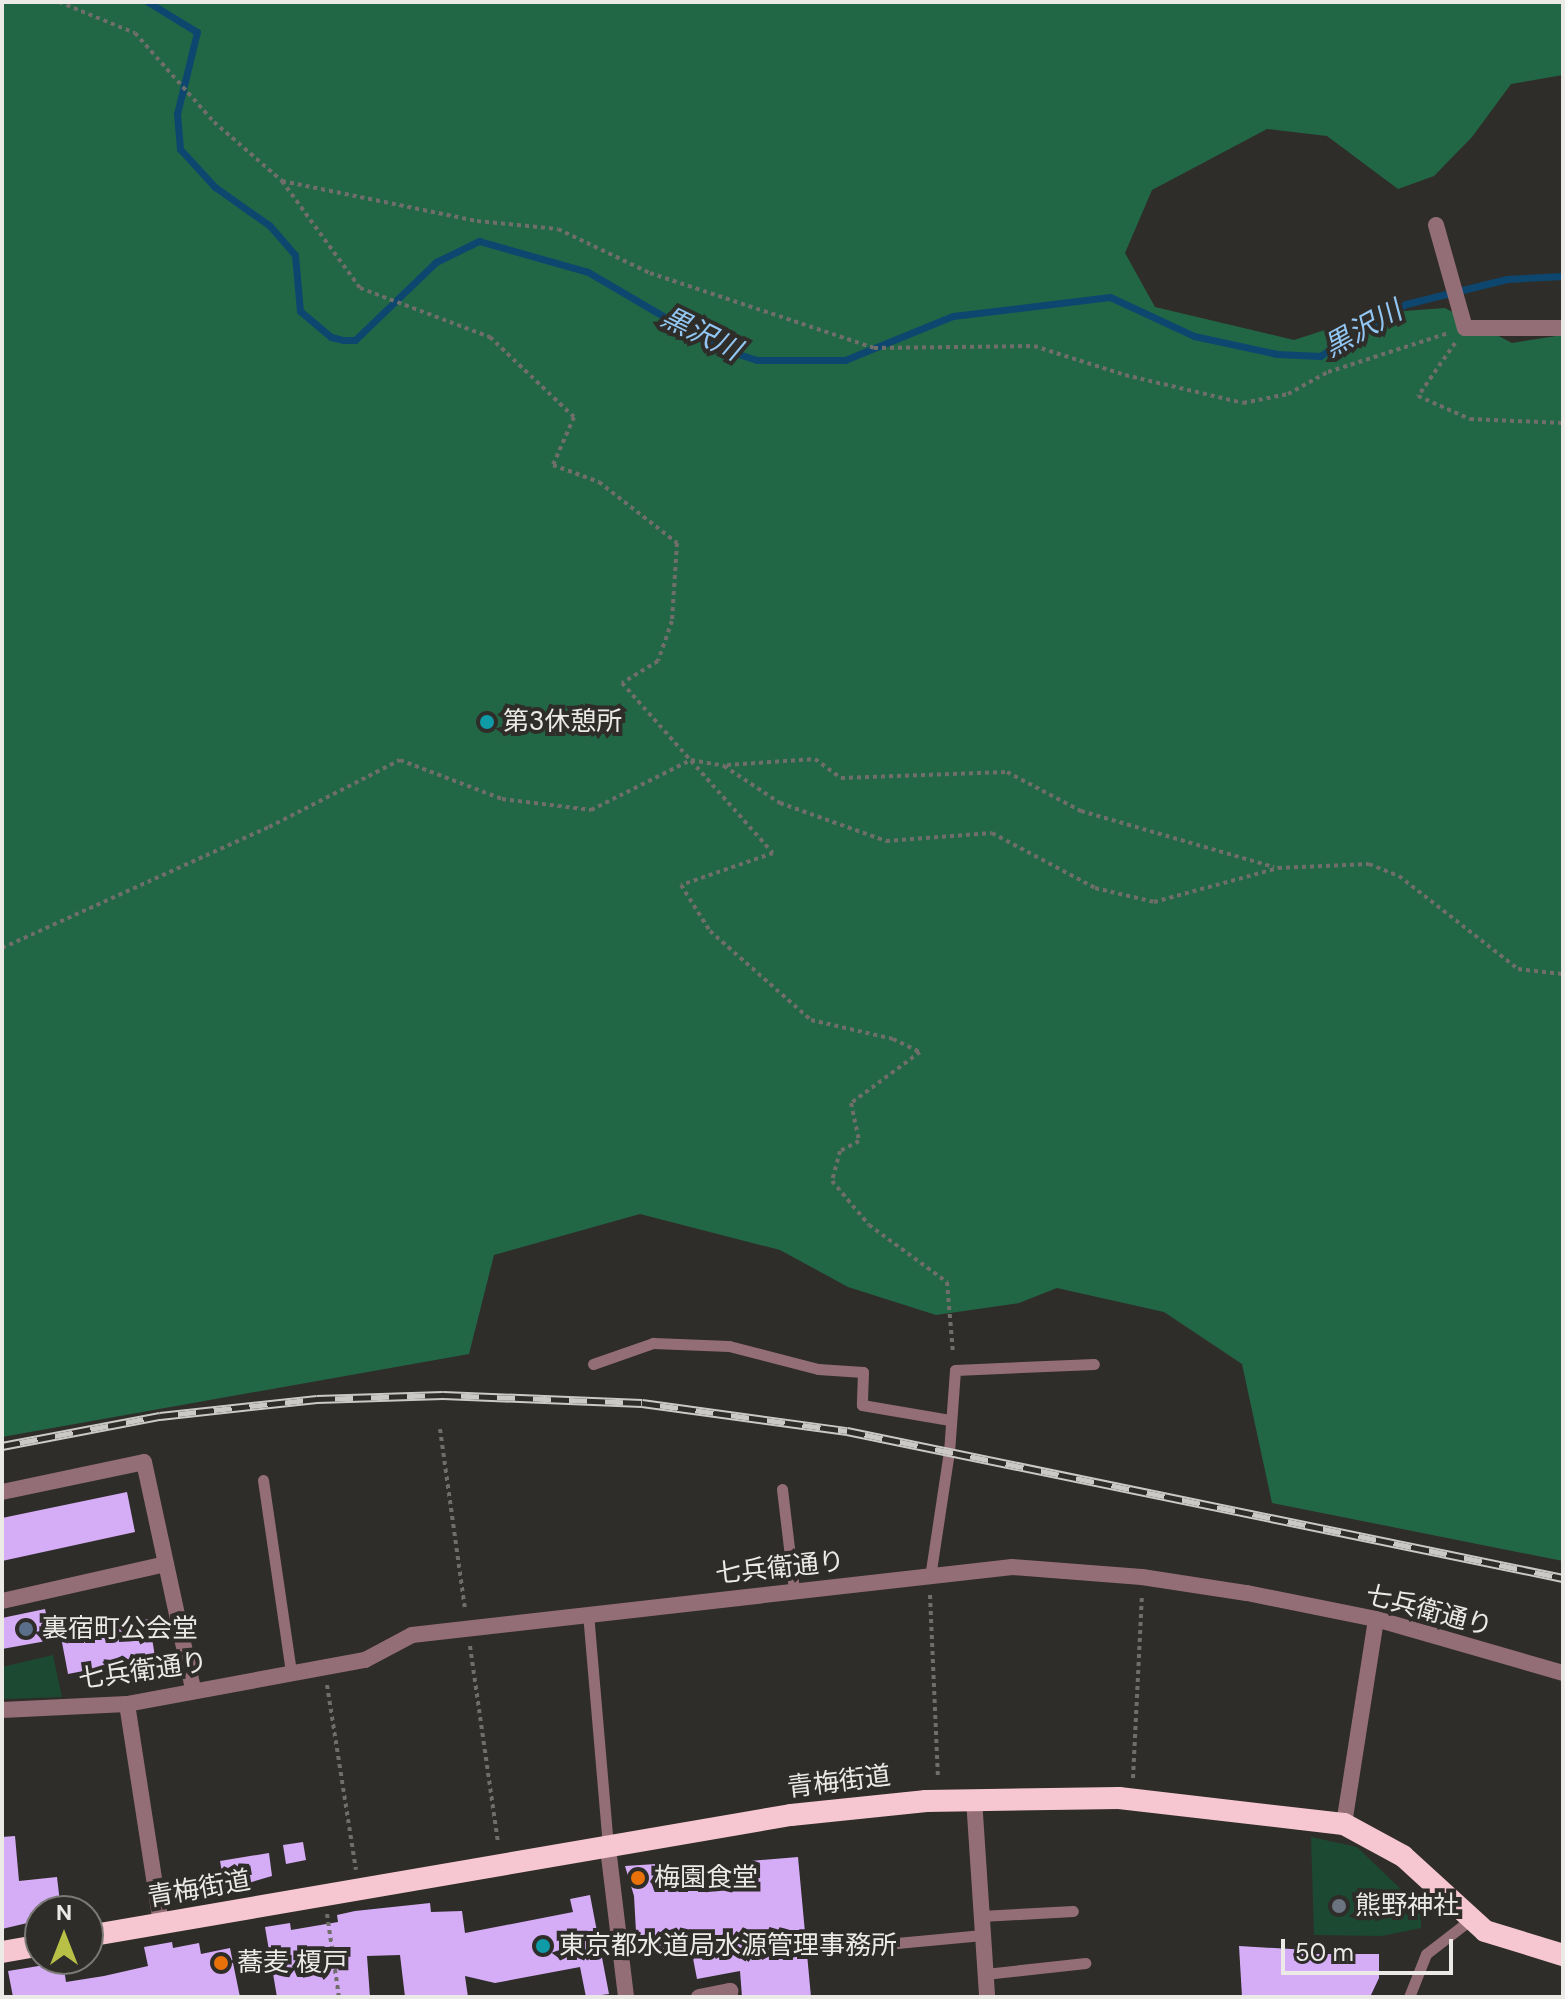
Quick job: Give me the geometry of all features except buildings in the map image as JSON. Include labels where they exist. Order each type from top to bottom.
[{"type":"highway","name":"青梅街道","points":[[104,1933],[791,1815],[939,1800],[1133,1799],[1344,1824],[1403,1856],[1470,1920],[1500,1939],[1563,1955]]},
{"type":"highway","points":[[2,1952],[24,1948]]},
{"type":"street","points":[[1436,225],[1465,328],[1563,328]]},
{"type":"street","points":[[2,1492],[144,1462],[193,1689]]},
{"type":"street","points":[[2,1601],[166,1564]]},
{"type":"street","name":"七兵衛通り","points":[[2,1710],[127,1704],[193,1689],[365,1660],[412,1635],[1012,1567],[1142,1577],[1376,1619],[1563,1673]]},
{"type":"street","points":[[1344,1824],[1376,1619]]},
{"type":"street","points":[[127,1704],[161,1923]]},
{"type":"street","points":[[974,1799],[987,1997]]},
{"type":"street","points":[[608,1848],[626,1997]]},
{"type":"street","points":[[699,1997],[730,1991],[730,1997]]},
{"type":"lane","points":[[593,1364],[653,1343],[729,1346],[818,1369],[863,1372],[862,1405],[950,1420]]},
{"type":"lane","points":[[930,1577],[955,1370],[1094,1364]]},
{"type":"lane","points":[[263,1480],[291,1673]]},
{"type":"lane","points":[[782,1489],[794,1590]]},
{"type":"lane","points":[[588,1613],[608,1848]]},
{"type":"lane","points":[[981,1916],[1073,1911]]},
{"type":"lane","points":[[1409,1997],[1426,1954],[1470,1920]]},
{"type":"lane","points":[[886,1944],[983,1935]]},
{"type":"lane","points":[[985,1974],[1085,1963]]},
{"type":"path","points":[[59,2],[135,33],[214,122],[282,181],[360,288],[490,337],[574,417],[553,465],[599,482],[677,543],[672,621],[658,661],[622,683],[773,853],[681,885],[710,931],[811,1020],[893,1039],[920,1052],[851,1103],[859,1141],[840,1151],[832,1181],[869,1225],[947,1282],[955,1370]]},
{"type":"path","points":[[282,181],[477,221],[558,229],[650,273],[874,348],[1034,346],[1125,375],[1243,403],[1288,394],[1328,372],[1465,328]]},
{"type":"path","points":[[1465,328],[1418,396],[1470,419],[1563,423]]},
{"type":"path","points":[[2,948],[269,827],[400,760],[502,799],[591,810],[691,760],[724,766],[815,759],[841,778],[1007,772],[1081,811],[1278,868]]},
{"type":"path","points":[[724,766],[780,803],[886,841],[992,833],[1095,888],[1154,902],[1278,868],[1369,864],[1399,876],[1518,969],[1563,974]]},
{"type":"path","points":[[930,1577],[939,1800]]},
{"type":"path","points":[[1133,1799],[1142,1577]]},
{"type":"path","points":[[325,1667],[359,1890]]},
{"type":"path","points":[[325,1896],[339,1997]]},
{"type":"green space","points":[[2,2],[1563,2],[1563,75],[1511,84],[1472,137],[1434,176],[1398,189],[1327,136],[1267,129],[1152,190],[1125,253],[1155,307],[1294,340],[1378,313],[1445,308],[1512,343],[1563,335],[1563,1561],[1272,1503],[1242,1364],[1164,1312],[1057,1288],[1019,1303],[936,1315],[848,1287],[780,1250],[640,1214],[494,1255],[469,1354],[2,1437]]},
{"type":"green space","points":[[53,1655],[62,1697],[2,1699],[2,1667]]},
{"type":"green space","points":[[1311,1837],[1357,1847],[1409,1897],[1421,1913],[1421,1928],[1382,1936],[1314,1935]]},
{"type":"waterway","name":"黒沢川","points":[[148,2],[197,32],[177,114],[180,149],[215,187],[270,226],[295,255],[300,311],[331,337],[343,340],[355,340],[436,262],[479,241],[588,272],[716,347],[757,360],[845,360],[953,316],[1110,297],[1194,336],[1277,354],[1320,356],[1406,304],[1507,279],[1563,276]]},
{"type":"railway","points":[[2,1446],[160,1416],[317,1399],[443,1395],[642,1403],[847,1431],[1563,1578]]},
{"type":"place","name":"第3休憩所","points":[[487,722]]},
{"type":"place","name":"裏宿町公会堂","points":[[26,1629]]},
{"type":"place","name":"梅園食堂","points":[[638,1878]]},
{"type":"place","name":"熊野神社","points":[[1339,1906]]},
{"type":"place","name":"東京都水道局水源管理事務所","points":[[543,1946]]},
{"type":"place","name":"蕎麦 榎戸","points":[[221,1963]]}]
